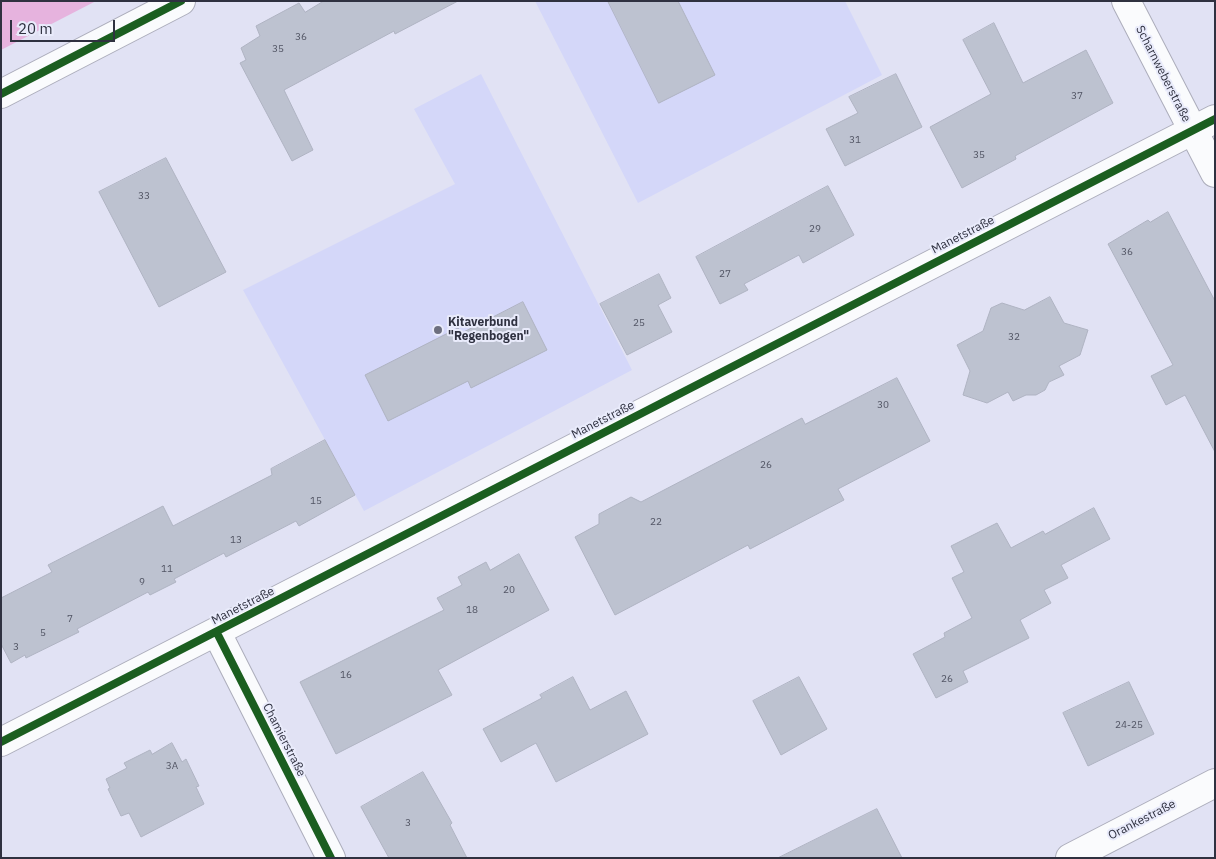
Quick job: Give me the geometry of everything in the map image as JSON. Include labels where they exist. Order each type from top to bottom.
[{"type":"street","points":[[1,94],[181,1]]},
{"type":"street","name":"Scharnweberstraße","points":[[1126,1],[1204,124],[1215,173]]},
{"type":"street","name":"Manetstraße","points":[[1,742],[217,633],[1204,124]]},
{"type":"street","name":"Chamierstraße","points":[[217,633],[331,858]]},
{"type":"street","name":"Orankestraße","points":[[1070,858],[1215,783]]},
{"type":"shaded area","points":[[1,1],[96,1],[1,50]]},
{"type":"shaded area","points":[[535,1],[845,1],[882,75],[638,203]]},
{"type":"shaded area","name":"Kitaverbund \"Regenbogen\"","points":[[481,74],[632,370],[364,511],[243,290],[455,184],[414,109]]},
{"type":"building","points":[[324,1],[458,1],[395,34],[394,31],[284,90],[313,150],[292,161],[240,63],[246,60],[241,48],[260,36],[256,26],[299,3],[305,12]]},
{"type":"building","points":[[608,1],[678,1],[715,75],[659,103]]},
{"type":"building","points":[[994,23],[1023,83],[1086,50],[1113,103],[1015,156],[1016,159],[962,188],[930,127],[991,94],[963,40]]},
{"type":"building","points":[[896,74],[922,127],[845,166],[826,129],[858,113],[849,97]]},
{"type":"building","points":[[166,158],[226,272],[159,307],[99,192]]},
{"type":"building","points":[[828,186],[854,235],[803,263],[799,255],[744,284],[748,290],[720,304],[696,257]]},
{"type":"building","points":[[1168,212],[1215,301],[1215,452],[1185,395],[1166,405],[1151,376],[1173,365],[1108,244],[1148,220],[1150,222]]},
{"type":"building","points":[[659,274],[671,298],[658,305],[672,332],[627,355],[600,304]]},
{"type":"building","points":[[1050,297],[1064,323],[1088,330],[1080,355],[1059,366],[1064,375],[1049,382],[1045,390],[1036,395],[1026,395],[1013,401],[1008,392],[987,403],[963,395],[970,371],[957,345],[983,331],[991,308],[1002,303],[1024,310]]},
{"type":"building","points":[[523,302],[547,350],[471,388],[468,381],[388,421],[365,375],[458,328],[461,333]]},
{"type":"building","points":[[897,378],[930,441],[838,489],[844,500],[750,549],[748,545],[615,615],[575,537],[599,524],[599,514],[631,497],[641,502],[802,418],[805,424]]},
{"type":"building","points":[[325,440],[355,495],[299,526],[296,521],[226,557],[224,553],[174,579],[176,582],[150,595],[148,592],[77,629],[79,632],[26,658],[25,655],[11,663],[1,644],[1,598],[52,572],[48,565],[163,506],[173,526],[272,475],[271,469]]},
{"type":"building","points":[[1094,508],[1110,539],[1061,565],[1068,578],[1044,590],[1051,603],[1020,620],[1029,638],[963,671],[968,682],[936,698],[913,654],[945,637],[944,633],[972,618],[952,578],[964,572],[951,546],[997,523],[1011,548],[1043,531],[1045,534]]},
{"type":"building","points":[[519,554],[549,610],[438,670],[452,695],[336,754],[300,682],[444,610],[437,598],[462,585],[458,577],[486,562],[490,570]]},
{"type":"building","points":[[573,677],[590,710],[626,691],[648,734],[556,782],[536,743],[501,762],[483,729],[542,698],[540,695]]},
{"type":"building","points":[[799,677],[827,729],[781,755],[753,701]]},
{"type":"building","points":[[1129,682],[1154,734],[1088,766],[1063,713]]},
{"type":"building","points":[[172,743],[182,762],[186,759],[199,786],[196,787],[204,804],[141,837],[129,813],[121,816],[108,789],[110,788],[106,779],[127,768],[124,763],[150,750],[152,754]]},
{"type":"building","points":[[423,772],[452,823],[450,825],[467,858],[389,858],[361,807]]},
{"type":"building","points":[[877,809],[902,858],[778,858]]},
{"type":"cycle path","points":[[1,94],[181,1]]},
{"type":"cycle path","points":[[1,742],[1215,119]]},
{"type":"cycle path","points":[[217,633],[331,858]]},
{"type":"place","name":"Kitaverbund \"Regenbogen\"","points":[[438,330]]}]
